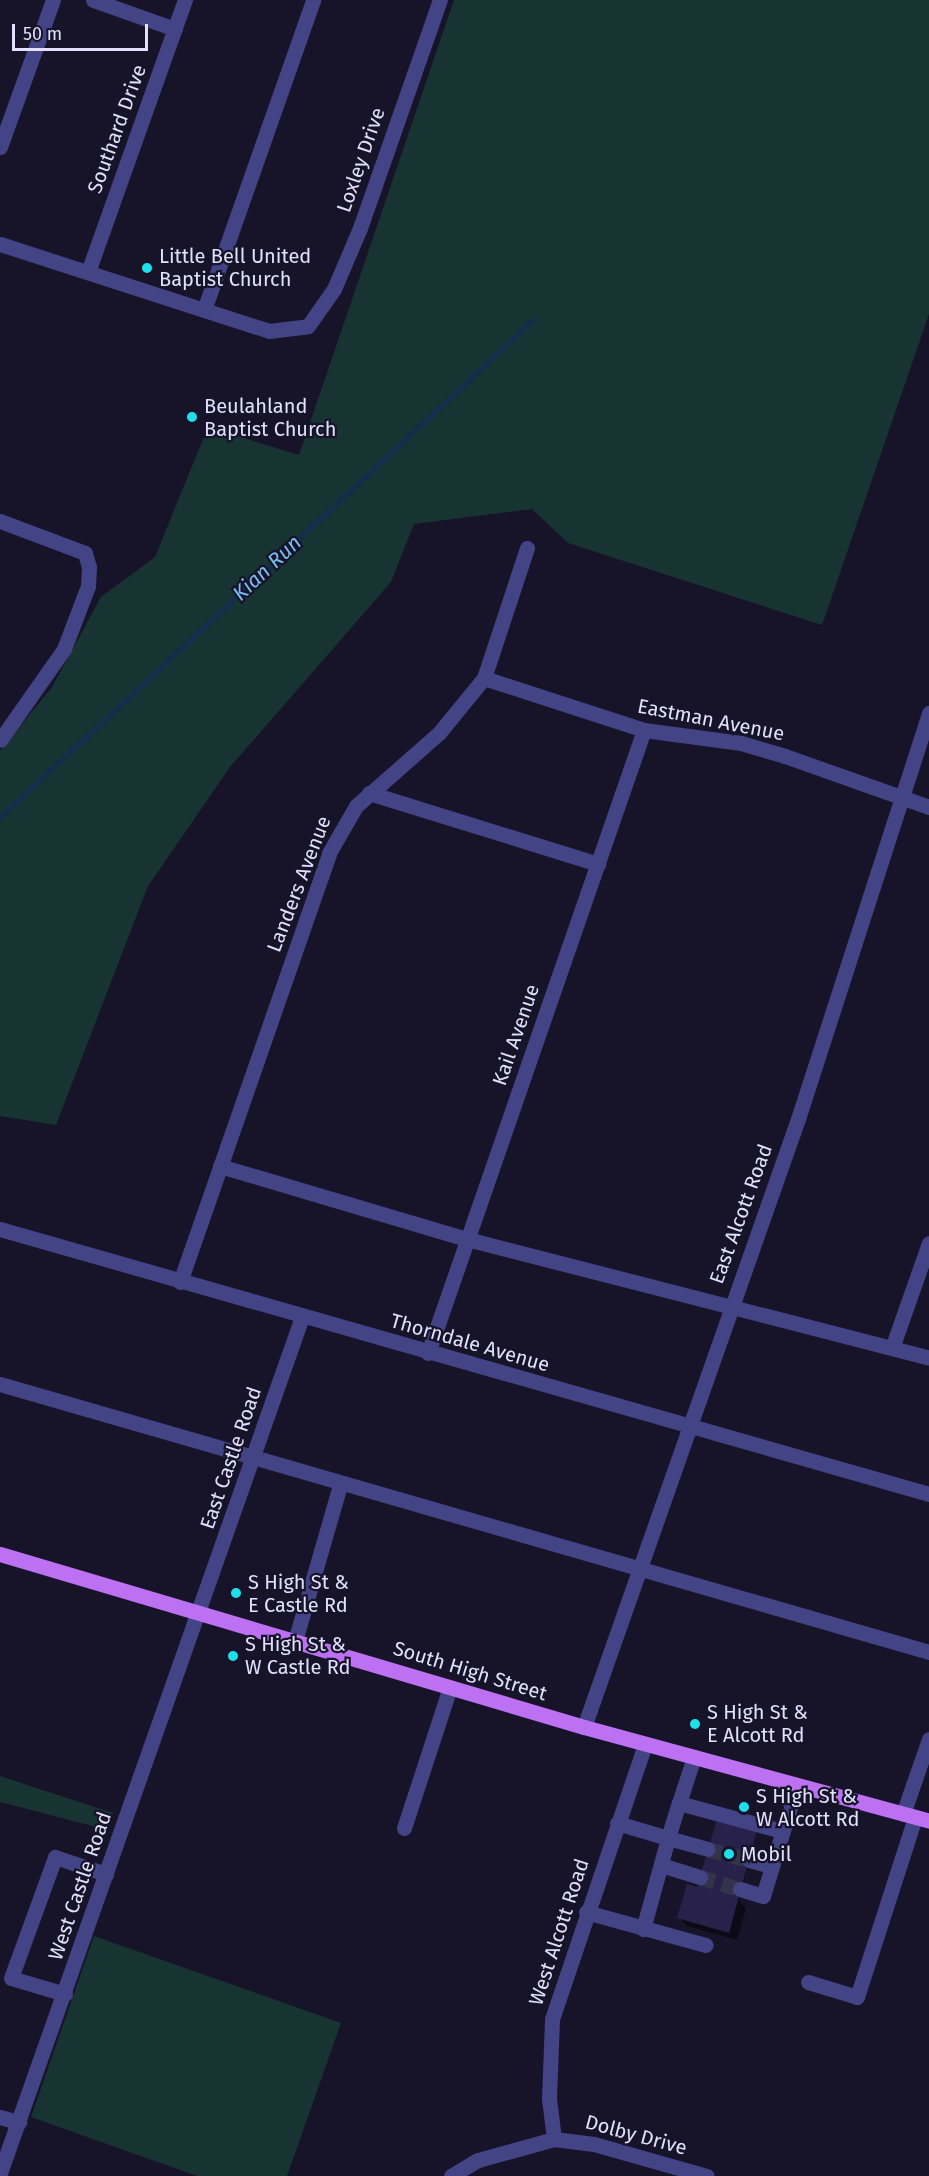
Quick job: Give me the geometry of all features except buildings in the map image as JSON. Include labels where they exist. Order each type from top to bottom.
[{"type":"main road","name":"South High Street","points":[[0,1554],[584,1727],[916,1818]]},
{"type":"street","points":[[0,147],[53,0]]},
{"type":"street","points":[[93,0],[175,29]]},
{"type":"street","name":"Southard Drive","points":[[88,272],[185,0]]},
{"type":"street","points":[[0,244],[204,310],[313,0]]},
{"type":"street","name":"Loxley Drive","points":[[204,310],[278,334],[308,326],[334,290],[360,228],[440,0]]},
{"type":"street","points":[[0,521],[85,553],[88,586],[64,649],[0,740]]},
{"type":"street","name":"Landers Avenue","points":[[180,1282],[329,853],[346,819],[369,793],[439,733],[484,678],[527,548]]},
{"type":"street","name":"Eastman Avenue","points":[[484,678],[644,730],[741,743],[929,807]]},
{"type":"street","name":"East Alcott Road","points":[[584,1727],[636,1571],[835,1008],[900,796],[929,713]]},
{"type":"street","name":"Kail Avenue","points":[[428,1353],[644,730]]},
{"type":"street","points":[[369,793],[598,864]]},
{"type":"street","points":[[220,1166],[467,1239],[729,1308],[751,1308],[929,1358]]},
{"type":"street","name":"Thorndale Avenue","points":[[0,1228],[302,1317],[929,1494]]},
{"type":"street","points":[[892,1348],[929,1243]]},
{"type":"street","name":"East Castle Road","points":[[199,1612],[302,1317]]},
{"type":"street","points":[[0,1384],[636,1571],[929,1652]]},
{"type":"street","points":[[295,1641],[340,1485]]},
{"type":"street","name":"West Castle Road","points":[[0,2173],[199,1612]]},
{"type":"street","points":[[404,1828],[450,1687]]},
{"type":"street","points":[[808,1982],[857,1997],[916,1818],[929,1739]]},
{"type":"street","name":"West Alcott Road","points":[[554,2139],[549,2098],[552,2019],[586,1912],[645,1744]]},
{"type":"street","points":[[643,1929],[668,1838],[694,1757]]},
{"type":"street","points":[[740,1888],[763,1896],[797,1785]]},
{"type":"street","points":[[679,1803],[782,1831]]},
{"type":"street","points":[[617,1823],[708,1849]]},
{"type":"street","points":[[65,1994],[6,1976],[55,1857],[106,1874]]},
{"type":"street","points":[[749,1860],[772,1866]]},
{"type":"street","points":[[661,1865],[700,1877]]},
{"type":"street","points":[[586,1912],[706,1945]]},
{"type":"street","points":[[0,2117],[19,2122]]},
{"type":"street","points":[[451,2176],[478,2160],[554,2139]]},
{"type":"street","name":"Dolby Drive","points":[[554,2139],[594,2144],[707,2176]]},
{"type":"green space","points":[[454,0],[929,0],[929,314],[822,625],[568,543],[532,509],[414,524],[391,582],[230,767],[148,886],[56,1125],[0,1116],[0,751],[52,687],[101,597],[155,557],[208,427],[299,455]]},
{"type":"green space","points":[[0,1776],[113,1813],[108,1830],[0,1802]]},
{"type":"green space","points":[[94,1936],[341,2023],[287,2176],[197,2176],[31,2117]]},
{"type":"waterway","name":"Kian Run","points":[[0,817],[533,320]]},
{"type":"tunnel","points":[[708,1849],[749,1860]]},
{"type":"tunnel","points":[[700,1877],[740,1889]]},
{"type":"place","name":"Little Bell United Baptist Church","points":[[147,268]]},
{"type":"place","name":"Beulahland Baptist Church","points":[[192,417]]},
{"type":"place","name":"S High St & E Castle Rd","points":[[236,1593]]},
{"type":"place","name":"S High St & W Castle Rd","points":[[233,1656]]},
{"type":"place","name":"S High St & E Alcott Rd","points":[[695,1724]]},
{"type":"place","name":"S High St & W Alcott Rd","points":[[744,1807]]},
{"type":"place","name":"Mobil","points":[[729,1854]]}]
